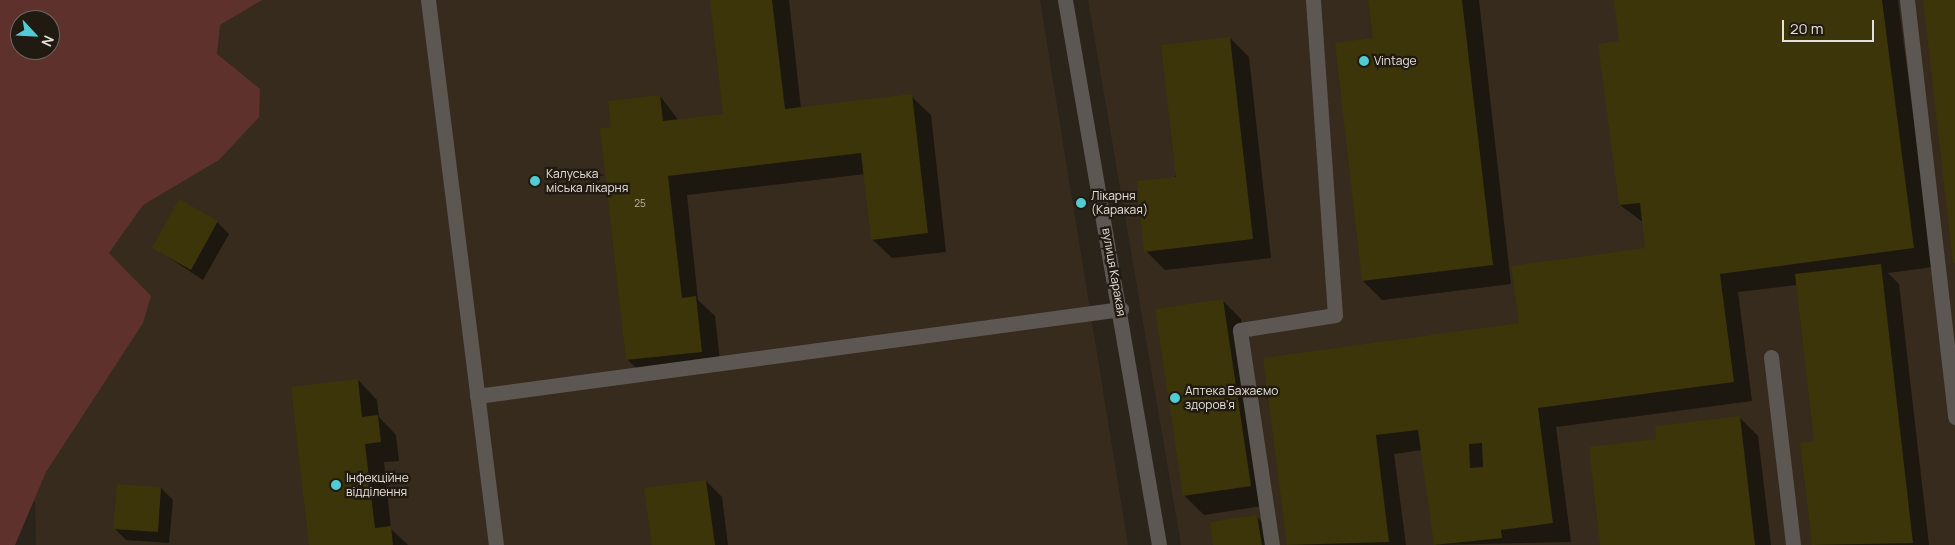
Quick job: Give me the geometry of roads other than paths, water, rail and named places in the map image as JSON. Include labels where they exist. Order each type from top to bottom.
[{"type":"street","points":[[428,0],[496,545]]},
{"type":"street","name":"вулиця Каракая","points":[[1065,0],[1121,309],[1159,545]]},
{"type":"street","points":[[1272,545],[1240,330],[1335,315],[1313,0]]},
{"type":"street","points":[[1907,0],[1955,417]]},
{"type":"street","points":[[477,396],[1121,309]]},
{"type":"street","points":[[1771,357],[1793,545]]},
{"type":"place","name":"Vintage","points":[[1364,61]]},
{"type":"place","name":"Калуська міська лікарня","points":[[535,181]]},
{"type":"place","name":"Лікарня (Каракая)","points":[[1081,203]]},
{"type":"place","name":"Аптека Бажаємо здоров'я","points":[[1175,398]]},
{"type":"place","name":"Інфекційне відділення","points":[[336,485]]}]
